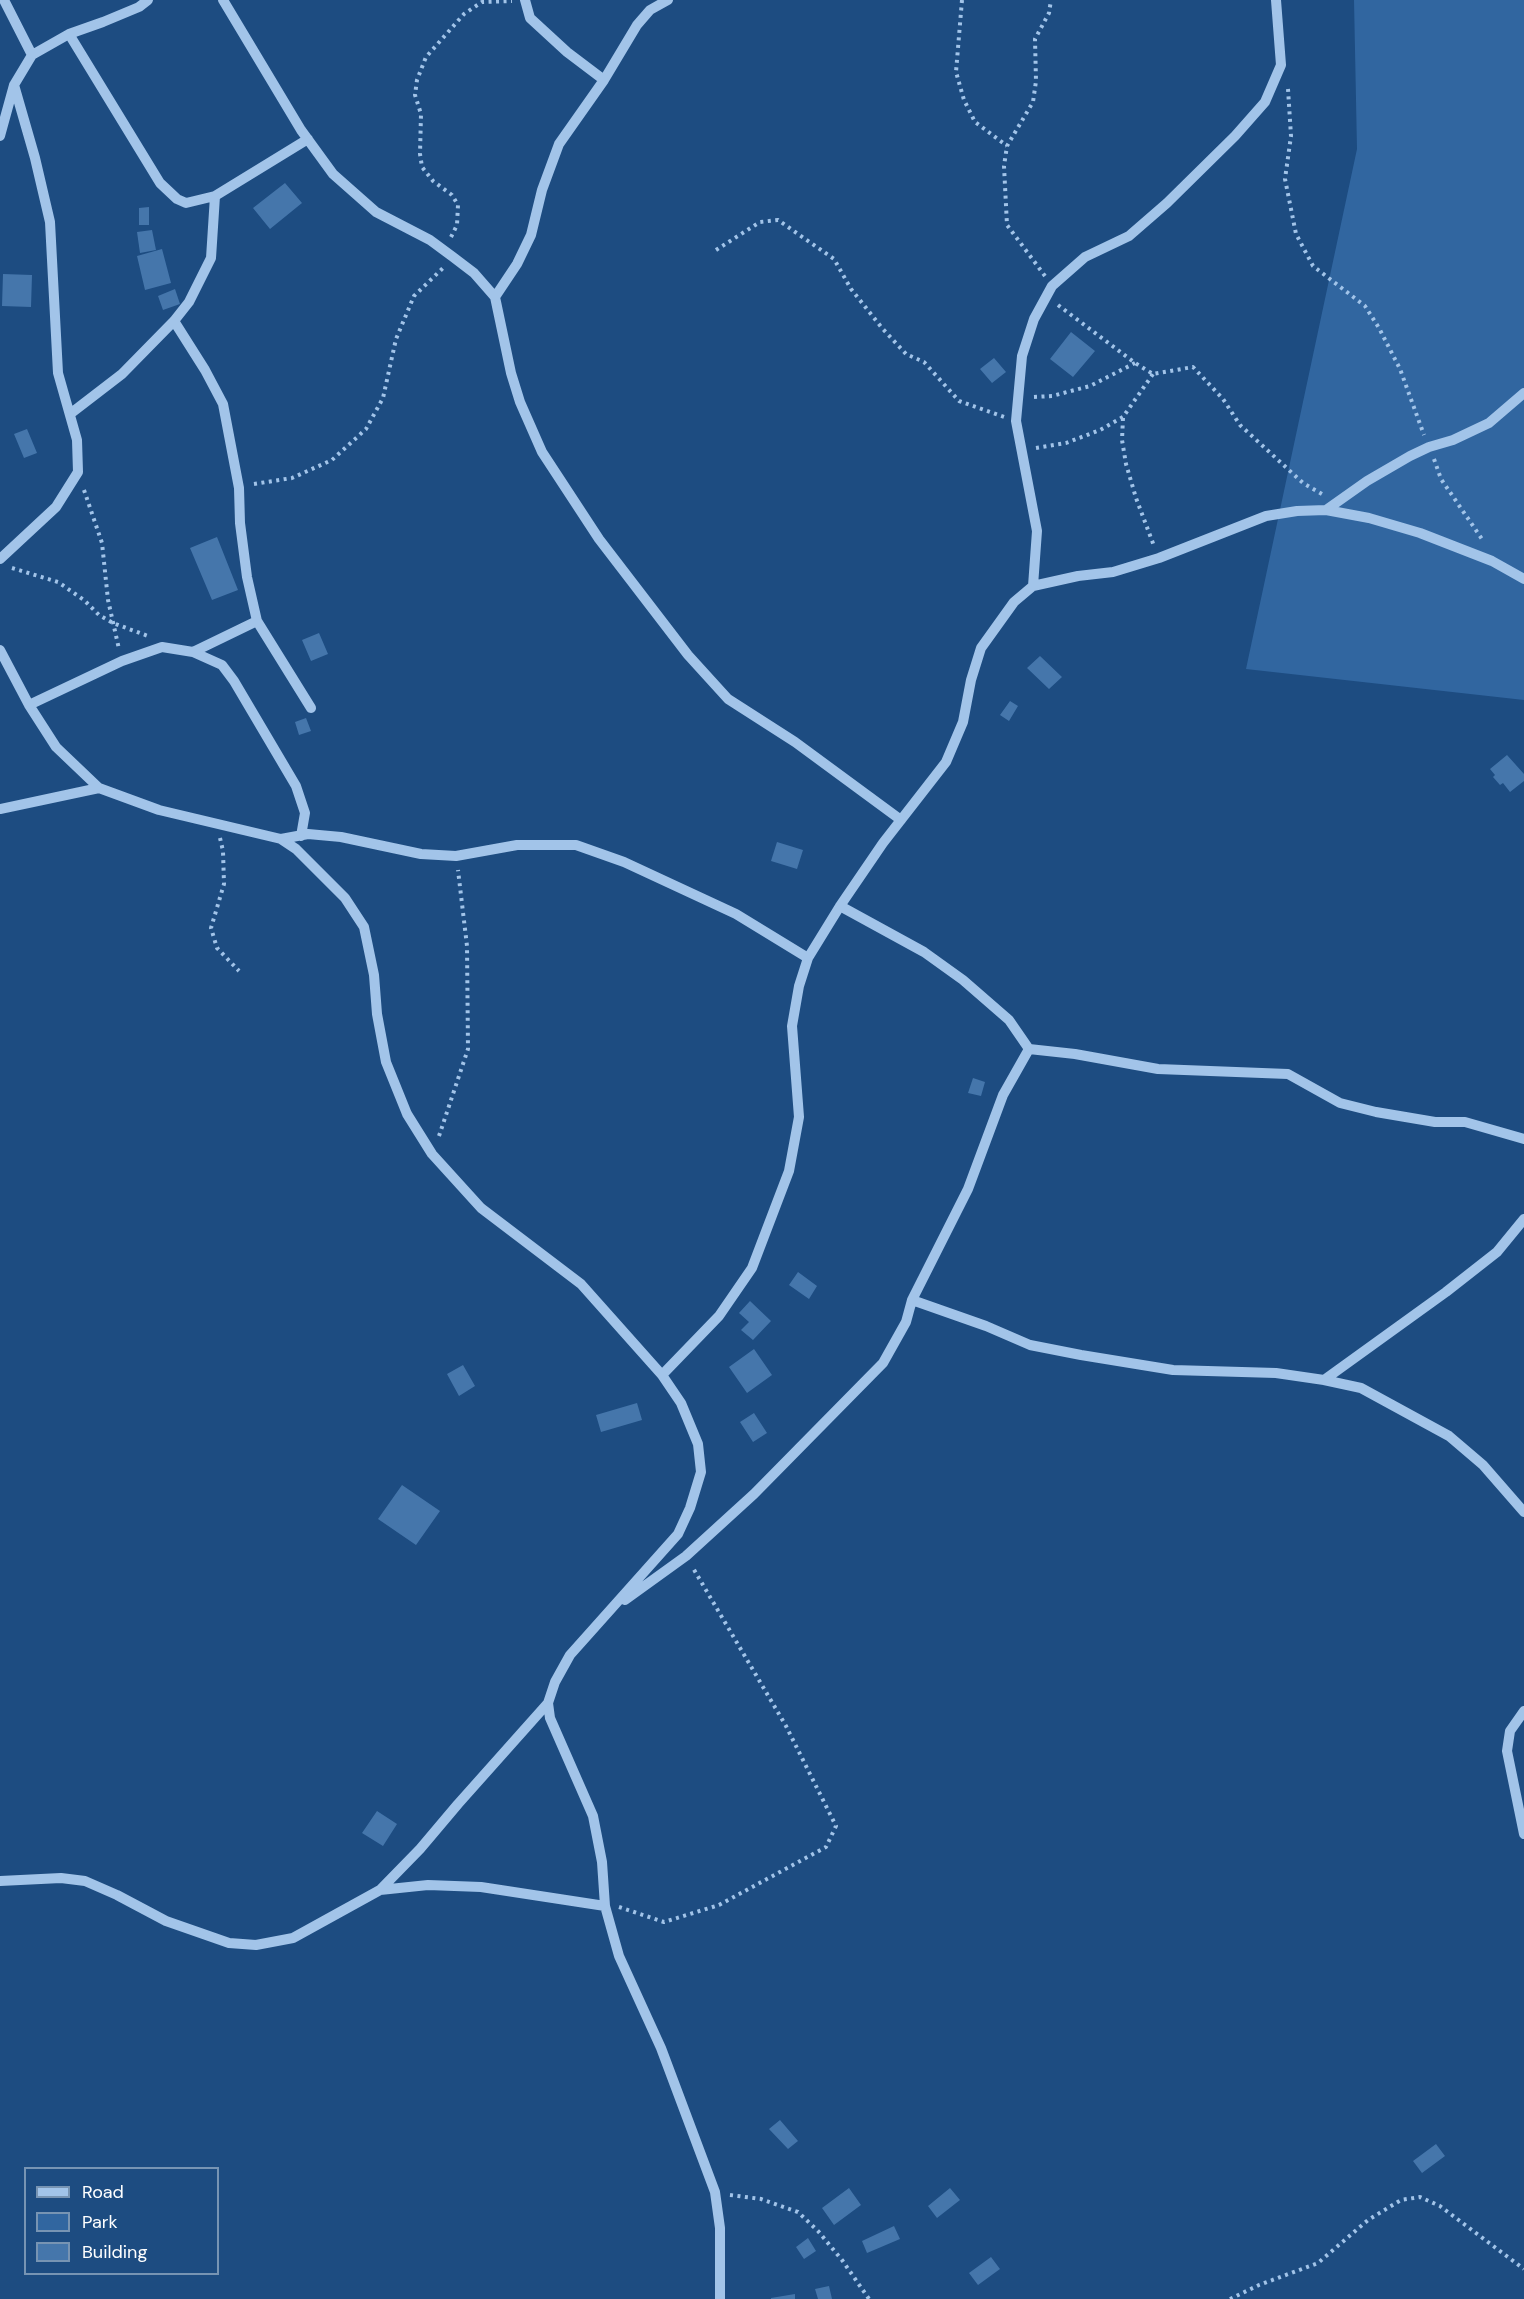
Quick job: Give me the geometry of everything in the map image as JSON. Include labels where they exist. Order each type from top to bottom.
[{"type":"street","points":[[4,0],[32,55]]},
{"type":"street","points":[[0,136],[14,84],[32,55],[69,34],[139,7],[148,0]]},
{"type":"street","points":[[223,0],[308,139],[333,174],[376,212],[430,240],[449,254],[474,273],[495,297],[511,373],[520,402],[542,452],[599,539],[688,655],[728,699],[795,742],[901,820]]},
{"type":"street","points":[[525,0],[530,18],[567,52],[604,81]]},
{"type":"street","points":[[495,297],[517,264],[531,235],[542,190],[559,144],[604,81],[637,25],[650,10],[668,0]]},
{"type":"street","points":[[1033,586],[1037,531],[1016,422],[1022,356],[1034,319],[1052,286],[1085,257],[1129,236],[1167,203],[1235,136],[1265,102],[1281,65],[1276,0]]},
{"type":"street","points":[[69,34],[160,183],[177,199],[186,203],[215,196],[308,139]]},
{"type":"street","points":[[0,559],[56,507],[78,472],[77,440],[58,373],[50,222],[14,84]]},
{"type":"street","points":[[70,414],[122,374],[174,321],[189,302],[211,258],[215,196]]},
{"type":"street","points":[[174,321],[223,404],[239,488],[240,523],[247,576],[257,621],[311,708]]},
{"type":"street","points":[[1326,510],[1393,465],[1429,447],[1453,440],[1489,423],[1524,393]]},
{"type":"street","points":[[662,1375],[719,1316],[752,1268],[789,1171],[799,1117],[792,1026],[799,987],[808,958],[840,906],[901,820],[946,762],[963,722],[981,648],[1014,602],[1033,586],[1078,576],[1113,572],[1159,558],[1266,516],[1297,511],[1326,510],[1369,518],[1420,533],[1499,565],[1524,579]]},
{"type":"street","points":[[193,652],[257,621]]},
{"type":"street","points":[[28,705],[122,661],[162,647],[193,652],[222,665],[234,681],[296,786],[304,813],[301,836]]},
{"type":"street","points":[[0,650],[28,705],[56,747],[99,788],[159,810],[281,839],[296,849],[345,898],[364,927],[386,1062],[407,1114],[432,1154],[481,1208],[581,1284],[662,1375],[681,1403],[698,1444],[701,1472],[690,1509],[678,1534],[570,1655],[555,1682],[548,1703],[420,1849],[380,1890],[293,1938],[256,1945],[229,1943],[166,1921],[117,1894],[86,1881],[61,1878],[0,1881]]},
{"type":"street","points":[[0,809],[99,788]]},
{"type":"street","points":[[281,839],[308,834],[341,837],[421,854],[456,856],[517,845],[576,845],[624,862],[736,914],[808,958]]},
{"type":"street","points":[[840,906],[924,952],[963,980],[1009,1020],[1029,1049],[1075,1054],[1158,1069],[1288,1074],[1340,1103],[1435,1122],[1465,1122],[1524,1139]]},
{"type":"street","points":[[605,1614],[686,1556],[754,1494],[883,1363],[906,1322],[912,1300],[968,1189],[1003,1095],[1029,1049]]},
{"type":"street","points":[[1324,1380],[1446,1292],[1497,1252],[1524,1219]]},
{"type":"street","points":[[912,1300],[986,1326],[1030,1345],[1081,1355],[1173,1370],[1276,1373],[1361,1388],[1449,1436],[1483,1466],[1524,1512]]},
{"type":"street","points":[[548,1703],[550,1718],[593,1816],[602,1862],[605,1904],[619,1956],[661,2048],[715,2192],[720,2228],[720,2299]]},
{"type":"street","points":[[1524,1711],[1510,1731],[1508,1751],[1524,1834]]},
{"type":"street","points":[[380,1890],[428,1885],[481,1887],[605,1904]]},
{"type":"path","points":[[962,0],[956,72],[964,100],[975,122],[1006,146]]},
{"type":"path","points":[[1051,0],[1049,13],[1035,39],[1033,102],[1006,146],[1004,166],[1007,225],[1052,286]]},
{"type":"path","points":[[239,488],[292,478],[332,460],[366,429],[383,398],[396,339],[414,296],[430,282],[449,254],[456,225],[458,205],[452,195],[433,181],[422,167],[421,114],[415,95],[417,80],[426,57],[464,14],[482,2],[514,1]]},
{"type":"path","points":[[1281,65],[1289,91],[1292,136],[1285,179],[1296,234],[1313,266],[1365,306],[1379,328],[1400,369],[1441,479],[1499,565]]},
{"type":"path","points":[[716,250],[760,222],[778,220],[834,259],[851,289],[882,328],[906,354],[924,362],[959,401],[1016,422]]},
{"type":"path","points":[[1047,296],[1135,363],[1154,374],[1193,367],[1223,399],[1240,425],[1270,454],[1303,483],[1335,502]]},
{"type":"path","points":[[1018,398],[1052,396],[1090,386],[1135,363]]},
{"type":"path","points":[[1021,450],[1066,443],[1100,430],[1123,417],[1154,374]]},
{"type":"path","points":[[1123,417],[1122,441],[1126,464],[1136,498],[1159,558]]},
{"type":"path","points":[[78,472],[102,543],[108,600],[122,661]]},
{"type":"path","points":[[10,567],[58,582],[84,600],[99,615],[113,623],[151,637],[162,647]]},
{"type":"path","points":[[216,823],[223,851],[224,884],[211,928],[217,948],[238,971]]},
{"type":"path","points":[[432,1154],[453,1099],[468,1049],[466,946],[456,856]]},
{"type":"path","points":[[605,1904],[664,1922],[719,1905],[826,1847],[836,1826],[786,1726],[686,1556]]},
{"type":"path","points":[[715,2192],[761,2199],[798,2212],[842,2259],[869,2299]]},
{"type":"path","points":[[1230,2299],[1259,2285],[1318,2263],[1368,2220],[1401,2200],[1420,2197],[1440,2206],[1524,2269]]},
{"type":"green space","points":[[1354,0],[1524,0],[1524,700],[1246,669],[1357,149]]},
{"type":"building","points":[[285,183],[302,203],[270,229],[253,208]]},
{"type":"building","points":[[149,207],[149,225],[139,225],[139,208]]},
{"type":"building","points":[[152,230],[156,250],[140,253],[137,232]]},
{"type":"building","points":[[162,249],[171,283],[145,290],[137,256]]},
{"type":"building","points":[[3,274],[32,275],[31,307],[2,306]]},
{"type":"building","points":[[175,289],[180,304],[163,310],[158,296]]},
{"type":"building","points":[[1071,332],[1095,351],[1073,377],[1050,359]]},
{"type":"building","points":[[994,358],[1006,372],[992,383],[980,369]]},
{"type":"building","points":[[27,429],[37,453],[24,458],[14,434]]},
{"type":"building","points":[[217,537],[238,590],[212,600],[190,548]]},
{"type":"building","points":[[319,633],[328,654],[311,661],[302,640]]},
{"type":"building","points":[[1040,656],[1062,677],[1049,689],[1027,668]]},
{"type":"building","points":[[1010,701],[1018,706],[1009,721],[1000,715]]},
{"type":"building","points":[[306,718],[311,731],[299,735],[295,722]]},
{"type":"building","points":[[1507,755],[1524,774],[1524,781],[1510,792],[1503,783],[1500,785],[1493,777],[1495,775],[1490,769]]},
{"type":"building","points":[[777,842],[803,850],[797,869],[771,861]]},
{"type":"building","points":[[973,1078],[985,1082],[981,1096],[968,1093]]},
{"type":"building","points":[[798,1272],[817,1286],[809,1299],[789,1285]]},
{"type":"building","points":[[750,1301],[771,1321],[753,1340],[741,1330],[749,1322],[739,1313]]},
{"type":"building","points":[[754,1349],[772,1375],[747,1393],[729,1367]]},
{"type":"building","points":[[463,1365],[475,1386],[459,1396],[447,1374]]},
{"type":"building","points":[[637,1403],[642,1420],[601,1432],[596,1415]]},
{"type":"building","points":[[754,1413],[767,1433],[753,1442],[740,1422]]},
{"type":"building","points":[[402,1485],[440,1511],[416,1545],[378,1519]]},
{"type":"building","points":[[377,1811],[397,1824],[383,1846],[362,1833]]},
{"type":"building","points":[[780,2120],[798,2141],[788,2149],[769,2129]]},
{"type":"building","points":[[1436,2144],[1445,2156],[1422,2173],[1413,2161]]},
{"type":"building","points":[[849,2188],[861,2205],[834,2225],[822,2208]]},
{"type":"building","points":[[950,2188],[960,2200],[937,2218],[928,2206]]},
{"type":"building","points":[[894,2226],[900,2239],[867,2253],[862,2241]]},
{"type":"building","points":[[808,2238],[816,2251],[804,2259],[796,2247]]},
{"type":"building","points":[[991,2257],[1000,2269],[978,2285],[969,2273]]},
{"type":"building","points":[[829,2286],[832,2299],[818,2299],[815,2289]]},
{"type":"building","points":[[795,2294],[795,2299],[771,2299],[771,2298]]}]
